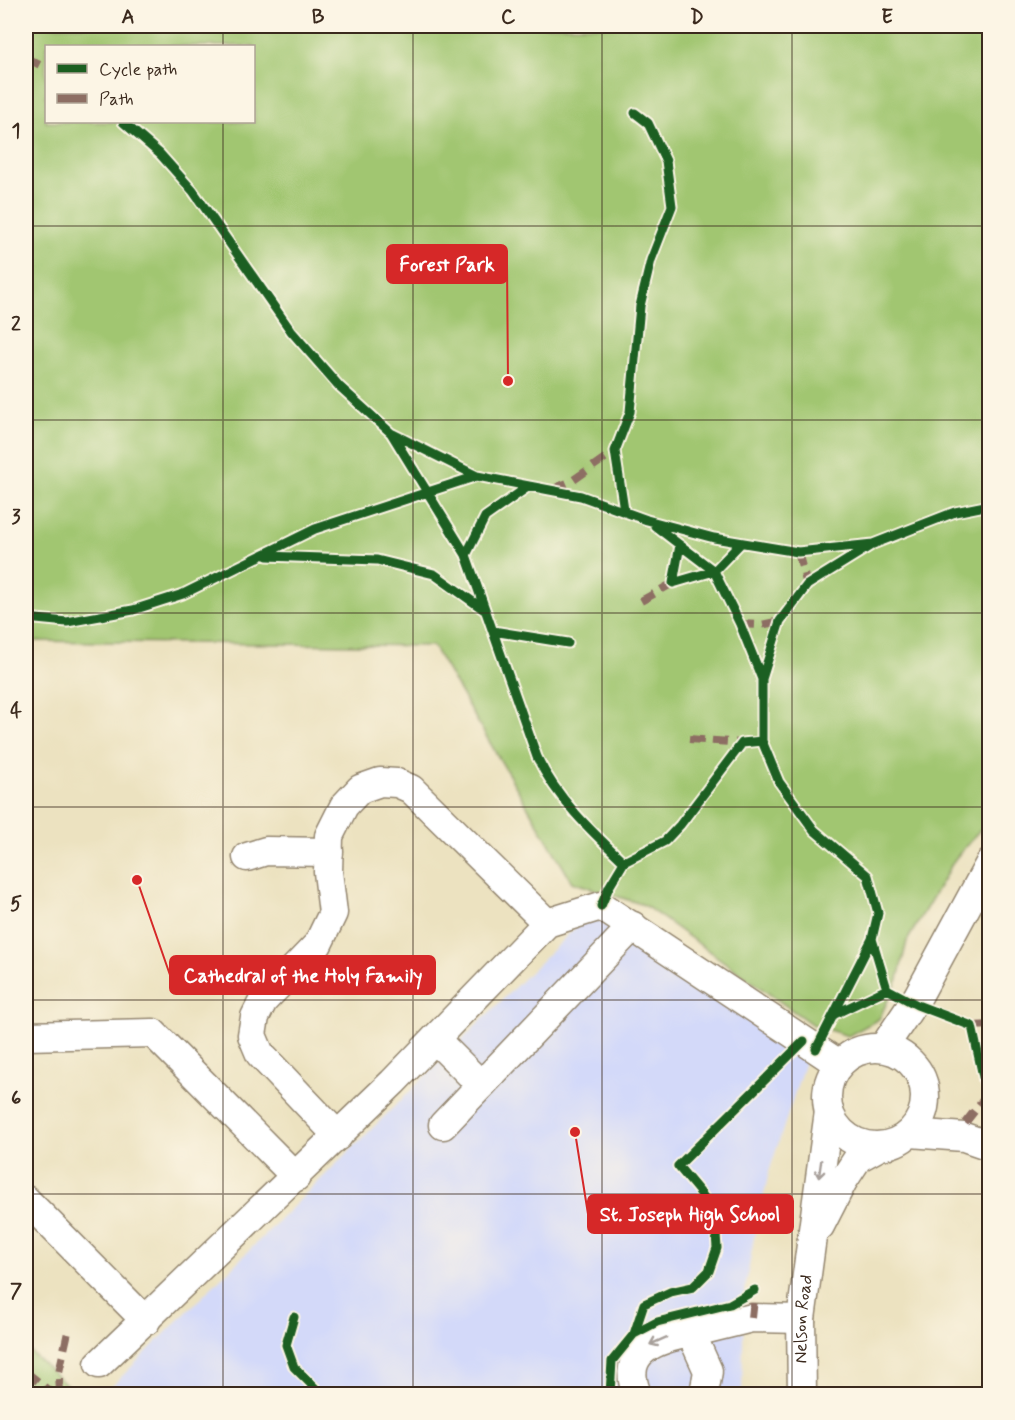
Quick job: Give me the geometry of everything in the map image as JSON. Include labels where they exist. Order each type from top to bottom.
[{"type":"street","points":[[338,1136],[260,1054],[252,1035],[255,1017],[263,1001],[318,944],[333,913],[329,836],[344,806],[360,789],[380,782],[398,783],[411,789],[547,922]]},
{"type":"street","points":[[247,857],[266,851],[329,852]]},
{"type":"street","points":[[883,1048],[918,996],[990,863]]},
{"type":"street","points":[[99,1364],[338,1136],[547,922],[602,906],[839,1064]]},
{"type":"street","points":[[443,1125],[633,926]]},
{"type":"street","points":[[911,1062],[918,996]]},
{"type":"street","points":[[26,1036],[153,1034],[296,1177]]},
{"type":"street","points":[[435,1039],[481,1085]]},
{"type":"street","points":[[867,1048],[883,1048],[898,1052],[911,1062],[921,1075],[926,1090],[925,1106],[920,1121],[910,1134],[896,1142],[880,1146],[863,1144],[848,1138],[836,1126],[829,1111],[827,1095],[830,1078],[839,1064],[852,1054],[867,1048]]},
{"type":"street","points":[[925,1106],[977,1142]]},
{"type":"street","name":"Nelson Road","points":[[802,1395],[801,1319],[829,1111]]},
{"type":"street","points":[[910,1134],[977,1142]]},
{"type":"street","name":"Nelson Road","points":[[810,1244],[843,1181],[858,1158],[880,1146]]},
{"type":"street","points":[[26,1200],[146,1321]]},
{"type":"street","points":[[637,1395],[632,1373],[642,1351],[663,1339],[752,1318],[801,1319]]},
{"type":"street","points":[[691,1333],[708,1371],[704,1395]]},
{"type":"shaded area","points":[[589,914],[807,1055],[769,1172],[754,1237],[744,1297],[742,1394],[104,1394]]},
{"type":"green space","points":[[26,26],[989,26],[989,819],[955,859],[907,941],[898,979],[879,1019],[848,1036],[813,1025],[644,905],[572,882],[433,646],[26,641]]},
{"type":"green space","points":[[26,1348],[77,1394],[26,1394]]},
{"type":"marked path","points":[[26,58],[45,68]]},
{"type":"marked path","points":[[553,489],[572,481],[615,451]]},
{"type":"marked path","points":[[798,552],[807,585]]},
{"type":"marked path","points":[[641,601],[673,583]]},
{"type":"marked path","points":[[740,624],[761,625],[780,621]]},
{"type":"marked path","points":[[689,739],[742,743]]},
{"type":"marked path","points":[[972,1026],[990,1025]]},
{"type":"marked path","points":[[965,1123],[987,1095],[990,1097]]},
{"type":"marked path","points":[[752,1318],[755,1290]]},
{"type":"marked path","points":[[60,1394],[59,1372],[68,1332]]},
{"type":"marked path","points":[[26,1372],[53,1394]]},
{"type":"cycle path","points":[[624,510],[615,451],[630,412],[640,306],[651,260],[672,206],[666,161],[648,123],[635,113]]},
{"type":"cycle path","points":[[124,123],[160,154],[193,191],[291,331],[339,386],[391,433],[477,476],[581,496],[647,520],[714,538],[798,552],[873,544],[955,512],[990,505]]},
{"type":"cycle path","points":[[391,433],[466,555],[537,757],[545,772],[575,813],[624,862],[601,906]]},
{"type":"cycle path","points":[[26,618],[67,622],[133,610],[183,594],[315,529],[477,476]]},
{"type":"cycle path","points":[[466,555],[485,517],[529,486]]},
{"type":"cycle path","points":[[655,526],[714,571],[740,624],[762,679],[762,741],[779,782],[814,830],[868,876],[878,913],[872,939],[816,1049]]},
{"type":"cycle path","points":[[680,545],[673,583],[714,571],[741,543]]},
{"type":"cycle path","points":[[762,679],[780,621],[807,585],[870,546]]},
{"type":"cycle path","points":[[267,556],[377,560],[434,574],[483,609]]},
{"type":"cycle path","points":[[493,631],[568,643]]},
{"type":"cycle path","points":[[624,862],[665,841],[680,825],[742,743],[762,741]]},
{"type":"cycle path","points":[[835,1014],[887,989],[872,939]]},
{"type":"cycle path","points":[[887,989],[917,1005],[972,1026],[987,1095]]},
{"type":"cycle path","points":[[610,1394],[612,1361],[634,1334],[644,1304],[670,1292],[693,1287],[709,1271],[717,1248],[715,1220],[703,1196],[678,1166],[804,1041]]},
{"type":"cycle path","points":[[634,1334],[657,1322],[730,1304],[755,1290]]},
{"type":"cycle path","points":[[294,1317],[286,1345],[294,1367],[321,1394]]},
{"type":"place","name":"Forest Park","points":[[508,381]]},
{"type":"place","name":"Cathedral of the Holy Family","points":[[137,880]]},
{"type":"place","name":"St. Joseph High School","points":[[575,1132]]}]
